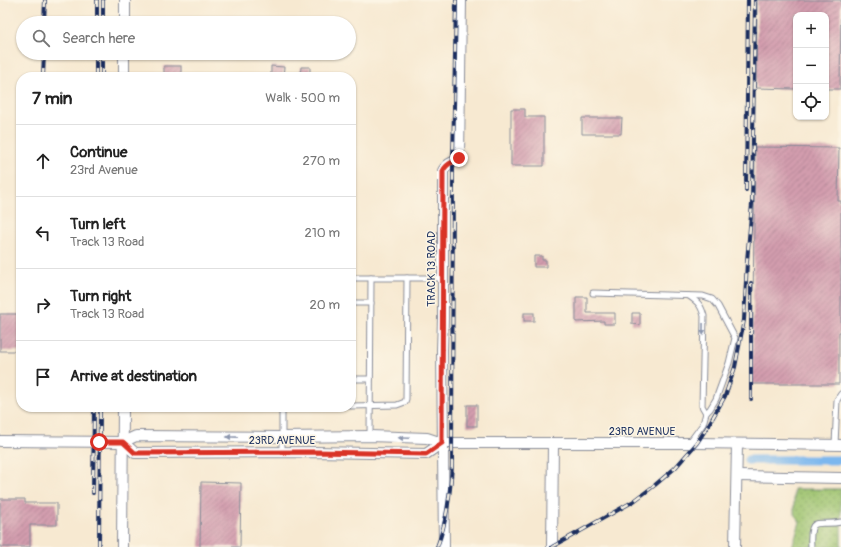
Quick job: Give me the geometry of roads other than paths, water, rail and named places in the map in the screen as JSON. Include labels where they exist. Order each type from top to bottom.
[{"type":"street","points":[[125,0],[125,16]]},
{"type":"street","name":"TRACK 13 ROAD","points":[[444,547],[442,443],[443,171],[449,163],[456,161],[459,158],[460,152],[461,0]]},
{"type":"street","points":[[124,60],[124,72]]},
{"type":"street","points":[[122,547],[123,412]]},
{"type":"street","name":"23RD AVENUE","points":[[0,442],[123,442],[136,436],[370,436],[427,438],[442,443],[689,443],[838,445]]},
{"type":"street","name":"23RD AVENUE","points":[[123,442],[135,453],[315,452],[426,454],[442,443]]},
{"type":"street","points":[[552,443],[552,547]]},
{"type":"street","points":[[735,547],[737,444]]},
{"type":"street","points":[[737,476],[841,478]]},
{"type":"lane","points":[[356,278],[443,278]]},
{"type":"lane","points":[[370,436],[371,278]]},
{"type":"lane","points":[[356,406],[397,405],[405,402],[407,278]]},
{"type":"lane","points":[[593,293],[703,296],[712,300],[718,306],[735,338],[729,363],[721,386],[706,414],[703,424],[689,443]]},
{"type":"lane","points":[[689,296],[702,308],[704,316],[702,406],[706,414]]},
{"type":"lane","points":[[356,303],[371,303]]},
{"type":"lane","points":[[356,379],[370,379]]},
{"type":"lane","points":[[838,445],[837,400],[841,394]]},
{"type":"lane","points":[[282,412],[282,452]]},
{"type":"lane","points":[[811,547],[811,530],[816,523],[821,522],[835,524],[841,522]]},
{"type":"waterway","points":[[748,460],[841,460]]},
{"type":"railway","points":[[44,16],[45,0]]},
{"type":"railway","points":[[97,0],[97,16]]},
{"type":"railway","points":[[103,0],[103,16]]},
{"type":"railway","points":[[437,547],[448,507],[452,466],[453,162],[456,0]]},
{"type":"railway","points":[[746,190],[748,0]]},
{"type":"railway","points":[[552,547],[634,501],[675,468],[697,443],[725,396],[735,367],[744,320],[752,204],[755,0]]},
{"type":"railway","points":[[43,72],[44,60]]},
{"type":"railway","points":[[96,60],[96,72]]},
{"type":"railway","points":[[102,60],[102,72]]},
{"type":"railway","points":[[751,283],[751,399]]},
{"type":"railway","points":[[93,493],[94,412]]},
{"type":"railway","points":[[99,547],[100,412]]}]
